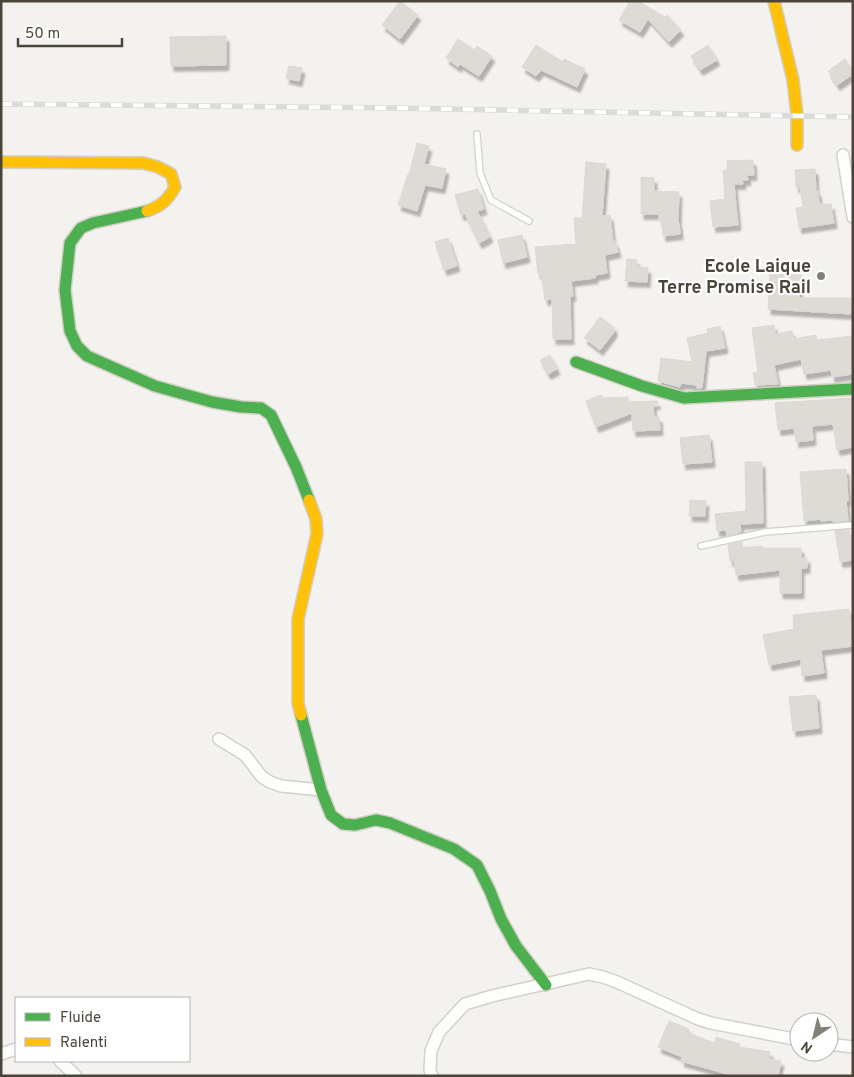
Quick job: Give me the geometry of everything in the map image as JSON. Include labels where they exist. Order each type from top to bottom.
[{"type":"street","points":[[774,1],[793,80],[798,145]]},
{"type":"street","points":[[843,156],[853,217]]},
{"type":"street","points":[[1,162],[136,162],[158,167],[170,174],[175,187],[169,198],[158,206],[144,212],[93,223],[82,228],[70,243],[66,290],[70,331],[77,346],[87,356],[155,386],[212,402],[261,408],[271,415],[296,467],[316,519],[317,534],[298,619],[298,703],[321,790],[331,815],[342,824],[355,825],[376,820],[390,823],[454,849],[477,865],[501,919],[516,946],[546,985]]},
{"type":"street","points":[[576,362],[642,386],[684,398],[853,389]]},
{"type":"street","points":[[219,739],[245,755],[262,777],[270,782],[281,786],[321,790]]},
{"type":"street","points":[[432,1076],[430,1070],[431,1051],[439,1032],[465,1004],[589,974],[603,977],[698,1019],[789,1038]]},
{"type":"street","points":[[839,1045],[853,1047]]},
{"type":"street","points":[[1,1054],[15,1049]]},
{"type":"street","points":[[61,1062],[76,1076]]},
{"type":"lane","points":[[477,134],[480,173],[491,200],[529,221]]},
{"type":"lane","points":[[701,546],[765,532],[853,525]]},
{"type":"building","points":[[400,1],[418,15],[400,39],[382,25]]},
{"type":"building","points":[[630,1],[638,1],[665,17],[667,15],[681,30],[669,42],[648,19],[640,32],[619,20]]},
{"type":"building","points":[[226,36],[226,65],[171,66],[170,37]]},
{"type":"building","points":[[458,39],[475,50],[477,46],[492,56],[479,76],[460,64],[458,67],[446,58]]},
{"type":"building","points":[[536,45],[563,62],[564,59],[585,69],[577,87],[541,70],[536,76],[522,67]]},
{"type":"building","points":[[708,45],[717,60],[700,70],[691,56]]},
{"type":"building","points":[[845,59],[853,74],[837,85],[828,71]]},
{"type":"building","points":[[289,66],[302,68],[299,81],[286,78]]},
{"type":"building","points":[[417,143],[429,146],[424,164],[446,169],[442,188],[425,185],[417,211],[398,205],[409,175]]},
{"type":"building","points":[[753,160],[754,175],[747,175],[748,180],[742,180],[743,184],[734,184],[738,225],[713,227],[710,201],[725,199],[723,171],[727,170],[727,161]]},
{"type":"building","points":[[586,162],[606,164],[602,216],[610,215],[613,242],[615,241],[618,252],[605,255],[607,273],[595,275],[595,278],[571,281],[573,296],[570,296],[571,339],[553,339],[552,299],[545,300],[541,273],[538,274],[535,247],[576,244],[574,218],[582,218]]},
{"type":"building","points":[[815,169],[816,192],[818,191],[819,204],[831,204],[834,223],[799,228],[796,208],[803,207],[800,187],[796,187],[795,170]]},
{"type":"building","points":[[641,177],[654,178],[654,191],[679,192],[678,223],[680,234],[663,236],[662,221],[659,221],[659,214],[641,214]]},
{"type":"building","points":[[478,189],[484,209],[477,211],[490,237],[479,243],[465,214],[461,215],[455,195]]},
{"type":"building","points":[[522,235],[527,257],[503,263],[498,240]]},
{"type":"building","points":[[448,238],[457,266],[444,270],[435,242]]},
{"type":"building","points":[[627,259],[637,260],[637,267],[648,268],[647,282],[625,281]]},
{"type":"building","points":[[770,272],[801,274],[799,298],[851,298],[851,314],[768,309]]},
{"type":"building","points":[[600,317],[614,327],[614,332],[600,350],[584,338]]},
{"type":"building","points":[[774,325],[775,334],[792,331],[794,339],[816,335],[817,340],[852,336],[853,374],[832,377],[831,370],[804,374],[801,359],[774,365],[778,384],[755,385],[753,373],[758,372],[752,328]]},
{"type":"building","points":[[720,326],[725,348],[706,351],[702,388],[697,388],[697,385],[681,383],[680,387],[658,381],[661,358],[692,362],[687,338],[708,333],[707,329]]},
{"type":"building","points":[[550,355],[557,369],[548,374],[540,360]]},
{"type":"building","points":[[601,395],[603,398],[628,397],[629,402],[657,401],[658,403],[653,405],[654,417],[659,417],[660,430],[633,431],[632,413],[596,427],[586,401]]},
{"type":"building","points":[[853,398],[853,447],[837,450],[833,424],[812,426],[813,440],[796,442],[794,428],[778,430],[775,403]]},
{"type":"building","points":[[709,435],[712,462],[683,464],[680,438]]},
{"type":"building","points":[[745,462],[762,462],[763,523],[740,524],[741,532],[727,536],[726,530],[717,531],[715,514],[746,511]]},
{"type":"building","points":[[846,469],[848,521],[833,522],[833,520],[821,521],[821,519],[804,521],[800,472]]},
{"type":"building","points":[[690,500],[706,501],[705,516],[689,516]]},
{"type":"building","points":[[849,530],[850,536],[853,536],[853,560],[840,562],[835,531]]},
{"type":"building","points":[[742,542],[743,548],[762,546],[762,548],[801,548],[801,558],[807,558],[807,568],[801,568],[801,593],[780,593],[780,570],[736,575],[734,560],[730,561],[728,545]]},
{"type":"building","points":[[849,609],[851,620],[853,620],[853,646],[821,650],[824,673],[802,676],[801,659],[769,665],[763,635],[794,629],[793,615]]},
{"type":"building","points":[[816,695],[819,728],[793,731],[789,697]]},
{"type":"building","points":[[669,1021],[689,1029],[688,1033],[715,1043],[716,1037],[740,1044],[739,1047],[770,1052],[769,1059],[781,1061],[778,1076],[734,1076],[681,1061],[682,1057],[658,1047]]},
{"type":"railway","points":[[1,104],[395,108],[853,117]]},
{"type":"traffic: fast","points":[[147,211],[93,223],[81,228],[70,243],[65,290],[70,331],[77,346],[87,356],[155,386],[212,402],[261,408],[271,415],[296,467],[309,500]]},
{"type":"traffic: fast","points":[[576,362],[642,386],[684,398],[853,389]]},
{"type":"traffic: fast","points":[[301,715],[321,790],[331,815],[343,824],[355,825],[376,820],[390,823],[454,849],[477,865],[501,919],[516,946],[546,985]]},
{"type":"traffic: slow","points":[[774,1],[793,80],[797,115],[797,145]]},
{"type":"traffic: slow","points":[[1,162],[143,163],[158,167],[171,174],[175,187],[164,202],[147,211]]},
{"type":"traffic: slow","points":[[301,715],[298,703],[298,619],[317,534],[316,519],[309,500]]},
{"type":"place","name":"Ecole Laique Terre Promise Rail","points":[[821,276]]}]
